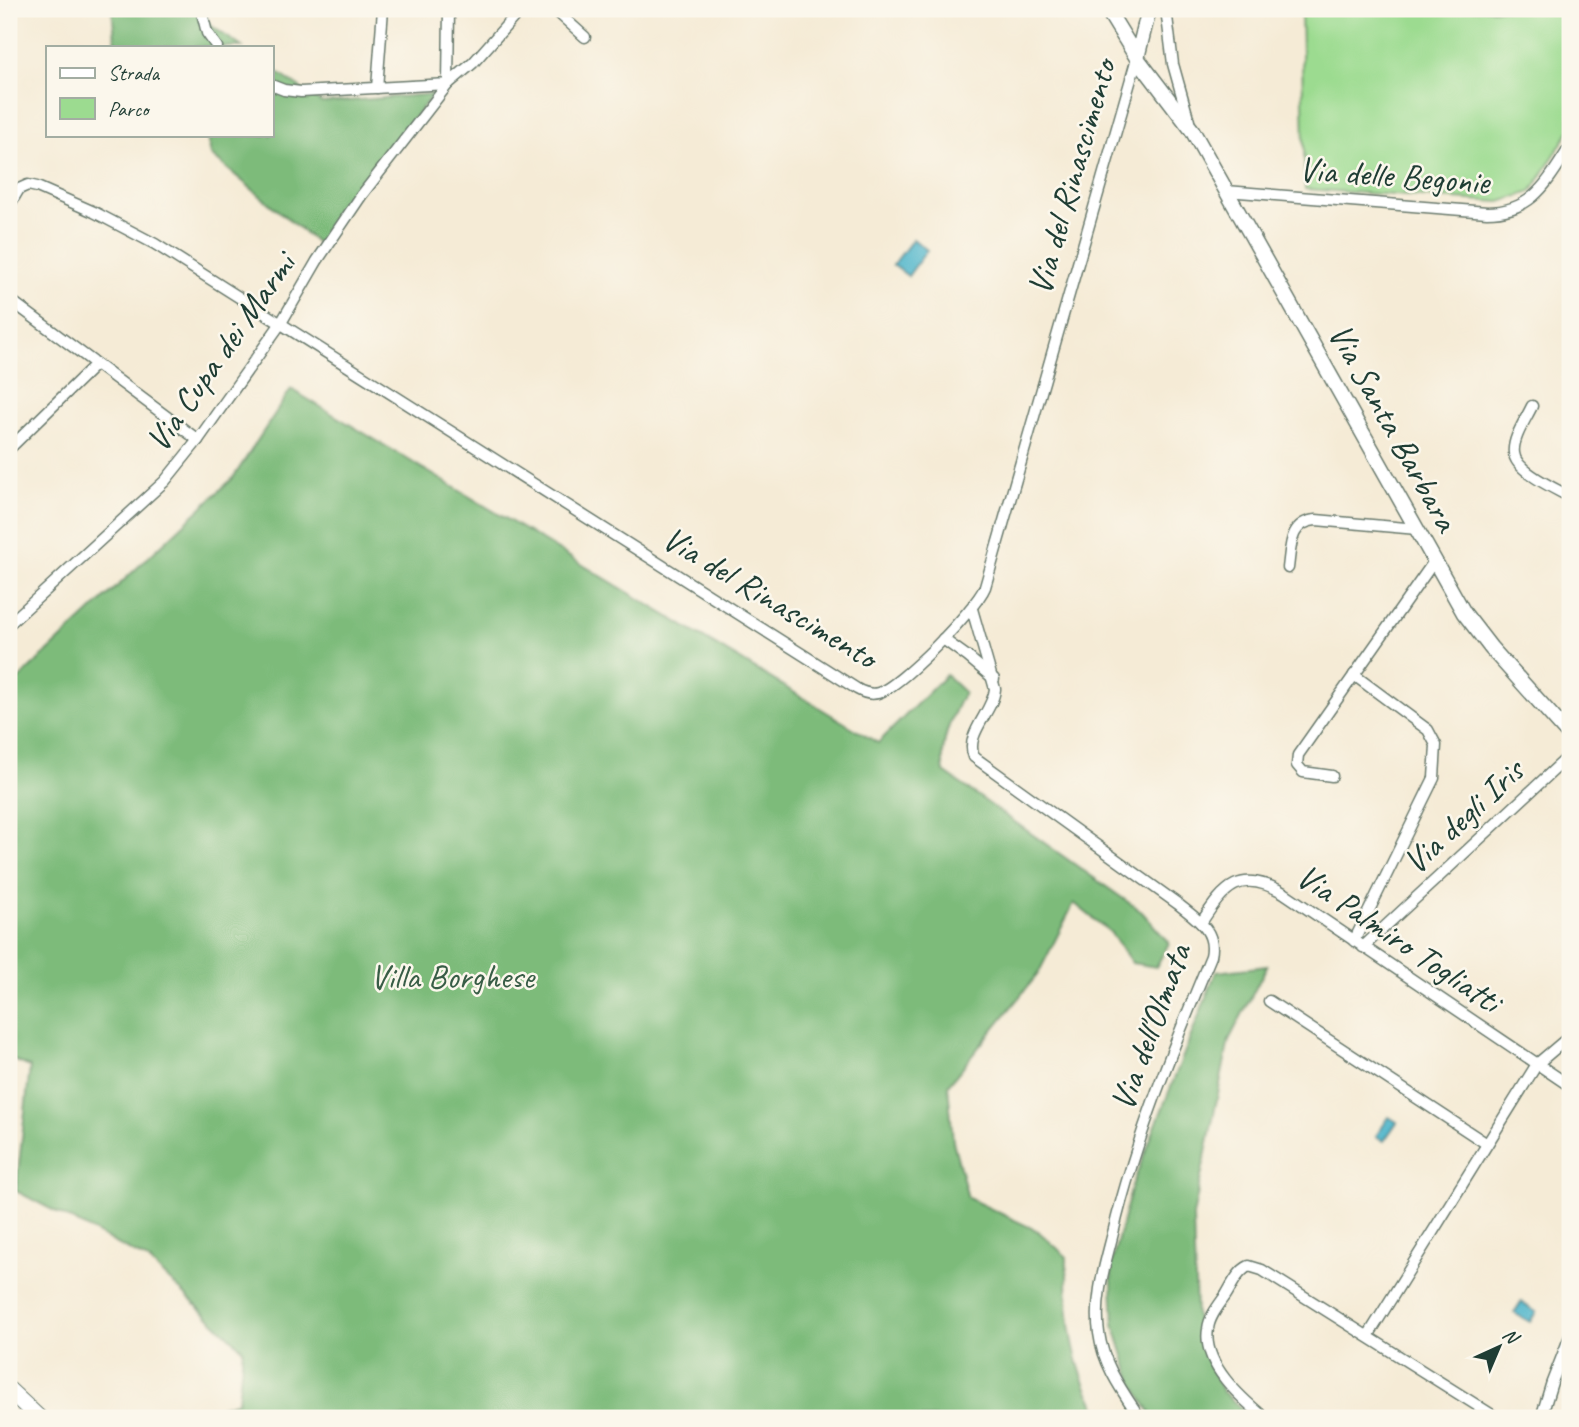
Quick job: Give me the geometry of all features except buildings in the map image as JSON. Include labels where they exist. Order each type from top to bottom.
[{"type":"main road","points":[[9,1390],[39,1418]]},
{"type":"street","points":[[201,9],[207,33],[216,46]]},
{"type":"street","points":[[377,88],[383,9]]},
{"type":"street","points":[[273,86],[290,91],[324,92],[448,84],[449,9]]},
{"type":"street","name":"Via Cupa dei Marmi","points":[[9,624],[165,481],[198,440],[281,323],[347,215],[448,84],[473,63],[521,9]]},
{"type":"street","points":[[554,9],[585,37]]},
{"type":"street","name":"Via Santa Barbara","points":[[1107,9],[1136,58],[1192,130],[1477,632],[1570,736]]},
{"type":"street","name":"Via del Rinascimento","points":[[9,206],[23,186],[37,187],[155,244],[861,692],[877,694],[889,688],[943,639],[972,609],[983,593],[1150,9]]},
{"type":"street","name":"Via Santa Barbara","points":[[1166,9],[1173,64],[1192,130]]},
{"type":"street","name":"Via delle Begonie","points":[[1226,191],[1505,212],[1519,207],[1535,195],[1570,147]]},
{"type":"street","points":[[9,299],[198,440]]},
{"type":"street","points":[[9,449],[96,364]]},
{"type":"street","points":[[1532,406],[1515,445],[1515,458],[1524,470],[1570,497]]},
{"type":"street","points":[[1288,568],[1293,533],[1306,522],[1315,520],[1418,529]]},
{"type":"street","points":[[1332,776],[1303,772],[1297,765],[1297,759],[1435,560]]},
{"type":"street","points":[[972,609],[994,679]]},
{"type":"street","points":[[943,639],[994,679]]},
{"type":"street","points":[[1353,675],[1428,730],[1436,743],[1436,760],[1430,788],[1358,944]]},
{"type":"street","name":"Via dell'Olmata","points":[[994,679],[994,695],[971,745],[976,759],[1201,923],[1210,935],[1212,951],[1141,1131],[1122,1193],[1099,1291],[1098,1331],[1104,1355],[1140,1418]]},
{"type":"street","name":"Via degli Iris","points":[[1358,944],[1570,755]]},
{"type":"street","name":"Via Palmiro Togliatti","points":[[1201,923],[1227,889],[1240,882],[1258,881],[1284,893],[1570,1086]]},
{"type":"street","points":[[1269,1001],[1487,1143]]},
{"type":"street","points":[[1368,1336],[1537,1064],[1570,1036]]},
{"type":"street","points":[[1265,1418],[1240,1397],[1226,1380],[1214,1360],[1207,1339],[1212,1317],[1244,1269],[1252,1266],[1497,1418]]},
{"type":"street","points":[[1541,1418],[1570,1336]]},
{"type":"green space","points":[[112,9],[206,9],[207,23],[241,46],[116,46]]},
{"type":"green space","points":[[1301,9],[1570,9],[1570,16],[1564,24],[1570,33],[1570,130],[1531,192],[1500,202],[1305,189]]},
{"type":"green space","points":[[273,69],[322,103],[433,94],[317,243],[211,155],[207,136],[273,136]]},
{"type":"green space","name":"Villa Borghese","points":[[291,389],[878,743],[946,675],[964,692],[945,741],[944,772],[1142,912],[1169,943],[1156,967],[1132,963],[1110,932],[1074,903],[1038,974],[948,1085],[953,1141],[968,1198],[1038,1231],[1067,1257],[1070,1320],[1077,1361],[1092,1399],[1103,1418],[185,1418],[238,1401],[243,1349],[148,1260],[16,1191],[30,1067],[9,1058],[9,688],[233,478]]},
{"type":"green space","points":[[1267,966],[1229,1040],[1193,1216],[1196,1314],[1204,1354],[1222,1391],[1252,1418],[1153,1418],[1132,1381],[1114,1324],[1111,1265],[1132,1186],[1216,972]]},
{"type":"water","points":[[913,239],[927,250],[908,276],[893,265]]},
{"type":"water","points":[[1389,1117],[1397,1122],[1384,1141],[1376,1136]]},
{"type":"water","points":[[1521,1302],[1536,1312],[1530,1322],[1514,1313]]}]
